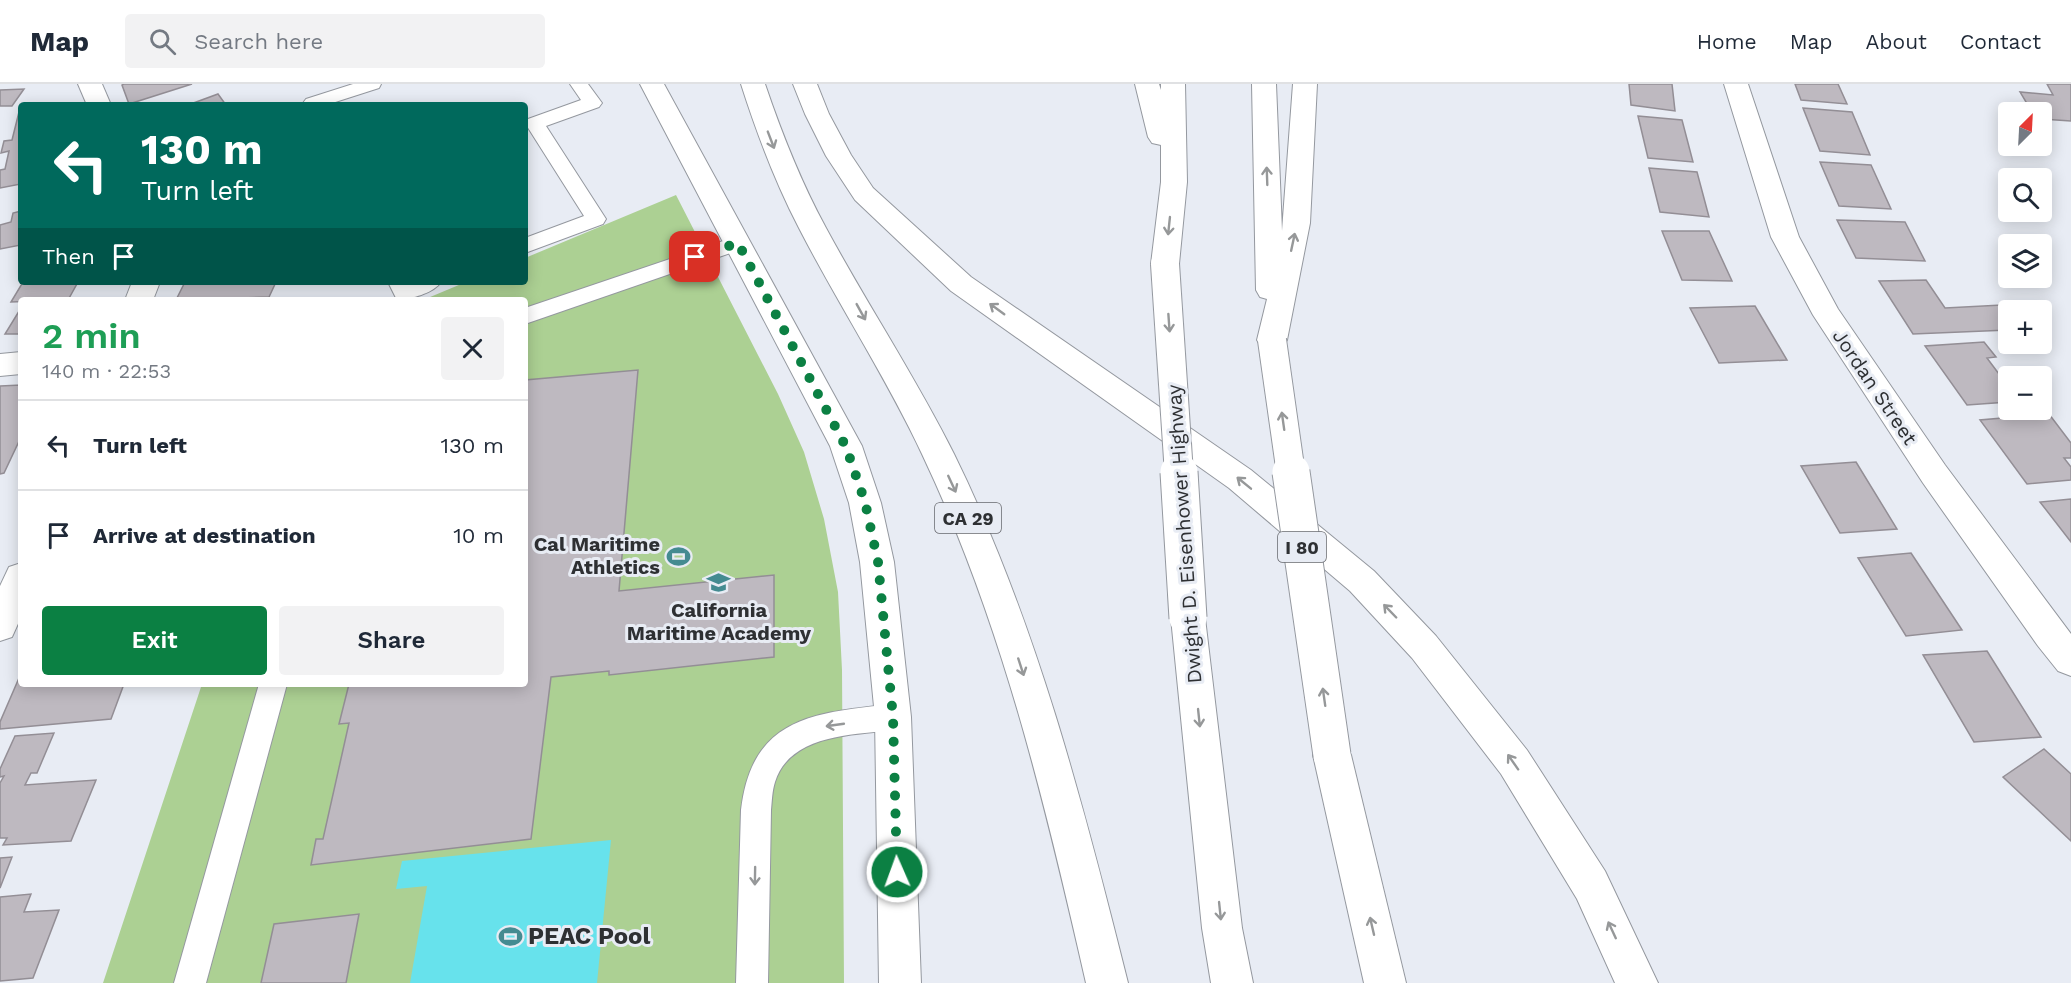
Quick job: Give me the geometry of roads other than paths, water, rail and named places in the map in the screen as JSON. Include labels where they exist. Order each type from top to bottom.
[{"type":"main road","points":[[90,84],[98,102]]},
{"type":"main road","points":[[652,84],[846,447],[865,502],[878,562],[893,717],[900,983]]},
{"type":"main road","name":"CA 29","points":[[753,84],[760,112],[783,171],[937,452],[983,551],[1036,710],[1107,983]]},
{"type":"main road","points":[[805,84],[817,114],[839,156],[864,194],[962,284],[1240,479],[1362,581],[1424,647],[1514,762],[1591,885],[1637,983]]},
{"type":"main road","points":[[1147,84],[1174,182]]},
{"type":"main road","name":"Dwight D. Eisenhower Highway","points":[[1173,84],[1174,182],[1165,264],[1188,618],[1222,928],[1232,983]]},
{"type":"main road","name":"I 80","points":[[1264,84],[1272,340],[1332,755],[1385,983]]},
{"type":"main road","points":[[1272,340],[1297,223],[1305,84]]},
{"type":"main road","name":"Jordan Street","points":[[1736,84],[1785,237],[1827,315],[1934,474],[2050,635],[2071,660]]},
{"type":"main road","points":[[0,365],[18,363]]},
{"type":"main road","points":[[0,626],[18,584]]},
{"type":"lane","points":[[316,102],[372,84]]},
{"type":"lane","points":[[528,245],[596,219],[535,123],[592,103],[580,84]]},
{"type":"lane","points":[[528,315],[738,243]]},
{"type":"lane","points":[[400,285],[404,292],[422,285]]},
{"type":"lane","points":[[190,983],[272,687]]},
{"type":"lane","points":[[752,983],[756,810],[760,782],[772,756],[794,736],[824,726],[893,717]]},
{"type":"water","name":"PEAC Pool","points":[[611,840],[597,983],[410,983],[427,886],[396,889],[402,861]]},
{"type":"place","name":"Cal Maritime Athletics","points":[[678,556]]},
{"type":"place","name":"California Maritime Academy","points":[[719,583]]},
{"type":"place","name":"PEAC Pool","points":[[510,936]]}]
